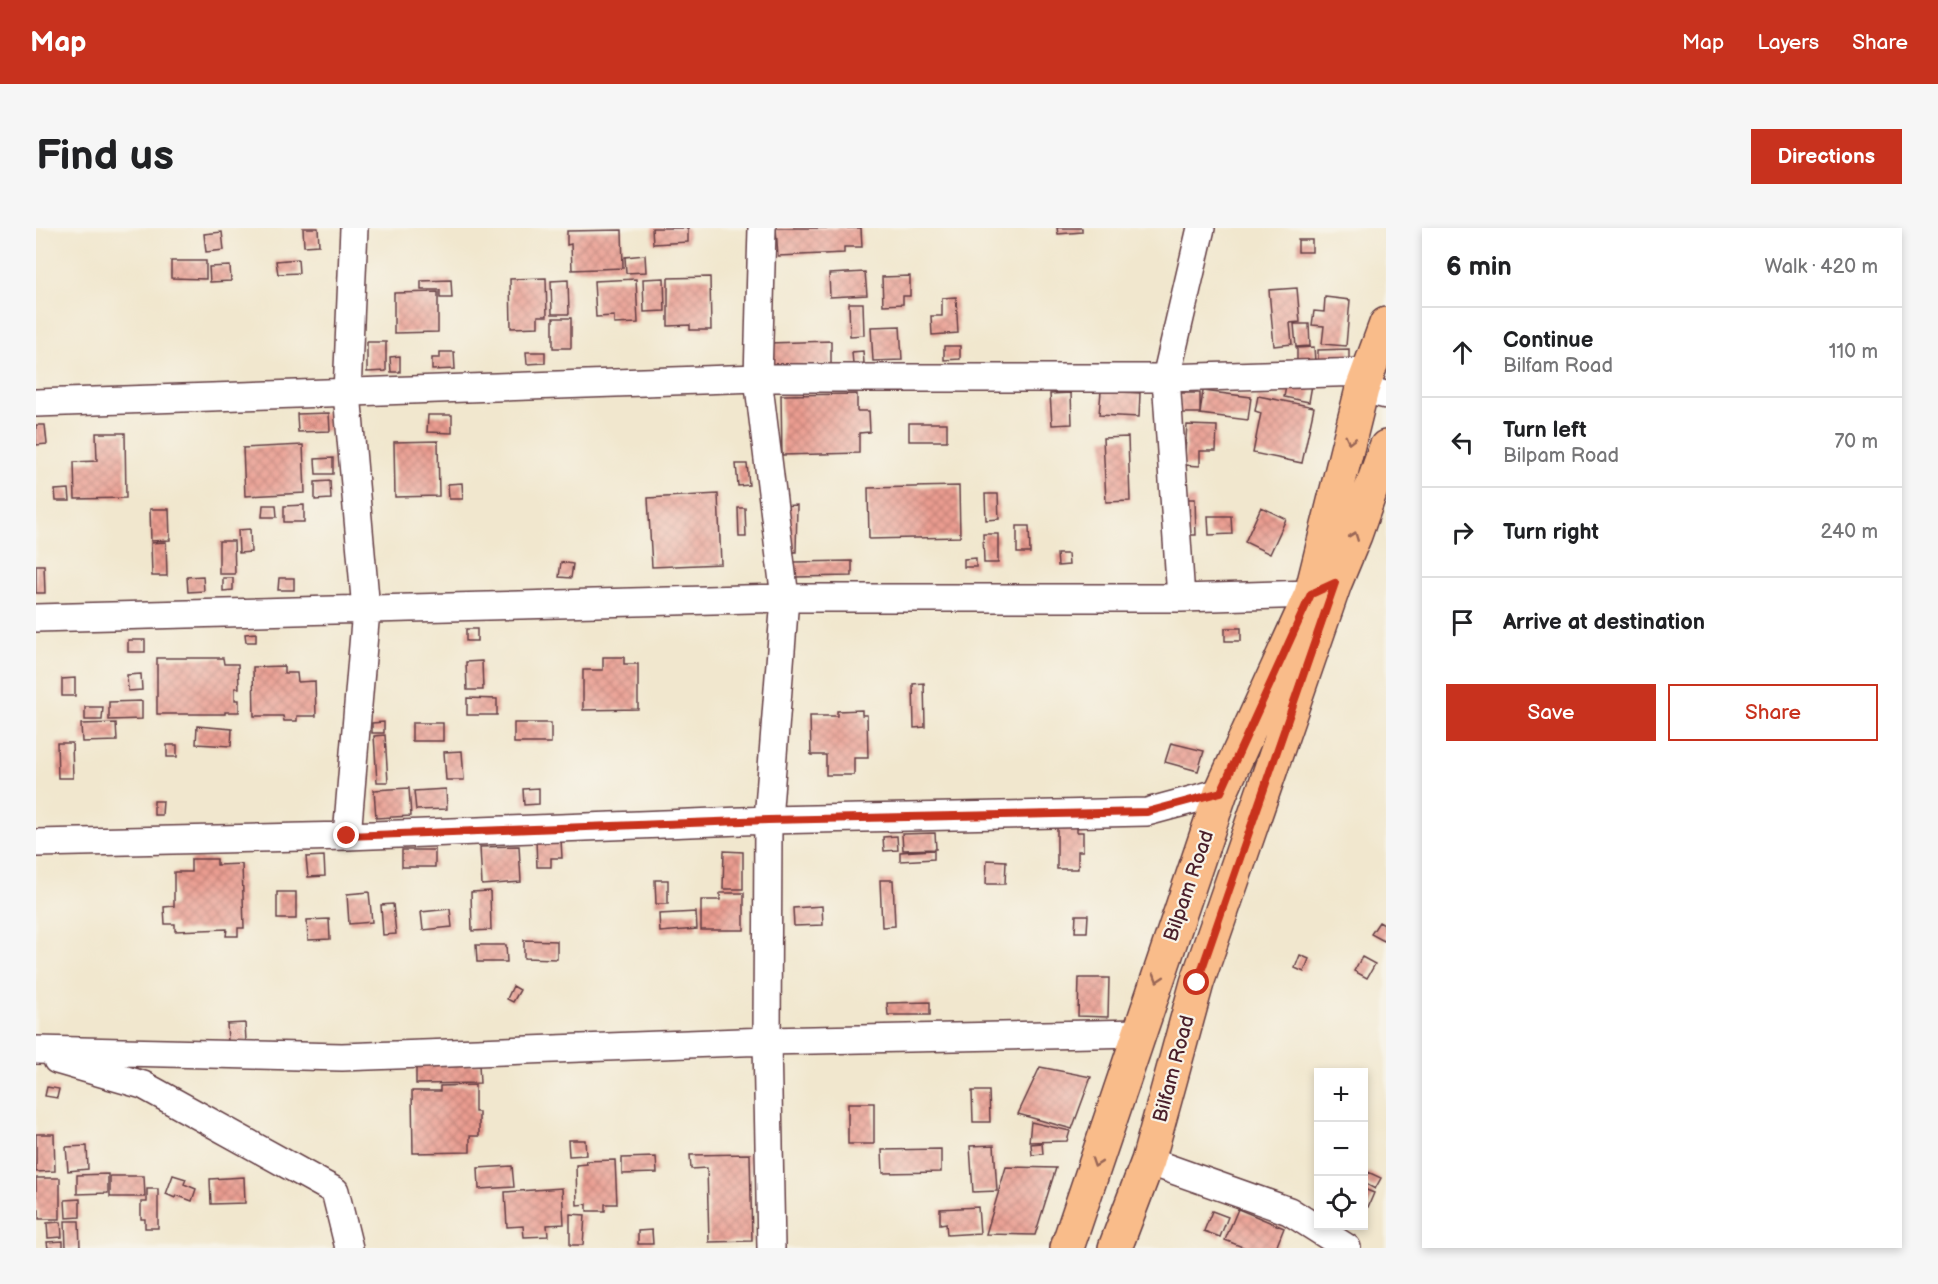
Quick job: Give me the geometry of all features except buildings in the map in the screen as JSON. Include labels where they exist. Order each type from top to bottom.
[{"type":"main road","name":"Bilpam Road","points":[[1067,1248],[1221,792],[1323,588],[1386,324]]},
{"type":"main road","name":"Bilfam Road","points":[[1115,1248],[1148,1161],[1197,983],[1323,588],[1355,535],[1386,447]]},
{"type":"street","points":[[347,836],[366,610],[347,393],[354,228]]},
{"type":"street","points":[[762,228],[758,378],[785,598],[768,820],[767,1041],[771,1248]]},
{"type":"street","points":[[1181,598],[1166,378],[1201,228]]},
{"type":"street","points":[[36,403],[758,378],[1166,378],[1372,385]]},
{"type":"street","points":[[36,618],[785,598],[1181,598],[1323,588]]},
{"type":"street","points":[[36,843],[347,836],[768,820],[1147,812],[1221,792]]},
{"type":"street","points":[[36,1052],[342,1058],[767,1041],[1140,1033]]},
{"type":"street","points":[[36,1052],[143,1085],[335,1191],[349,1248]]},
{"type":"street","points":[[1148,1161],[1289,1211],[1347,1248]]},
{"type":"route","points":[[347,836],[768,820],[1147,812],[1221,792],[1311,594],[1335,583],[1197,983]]}]
